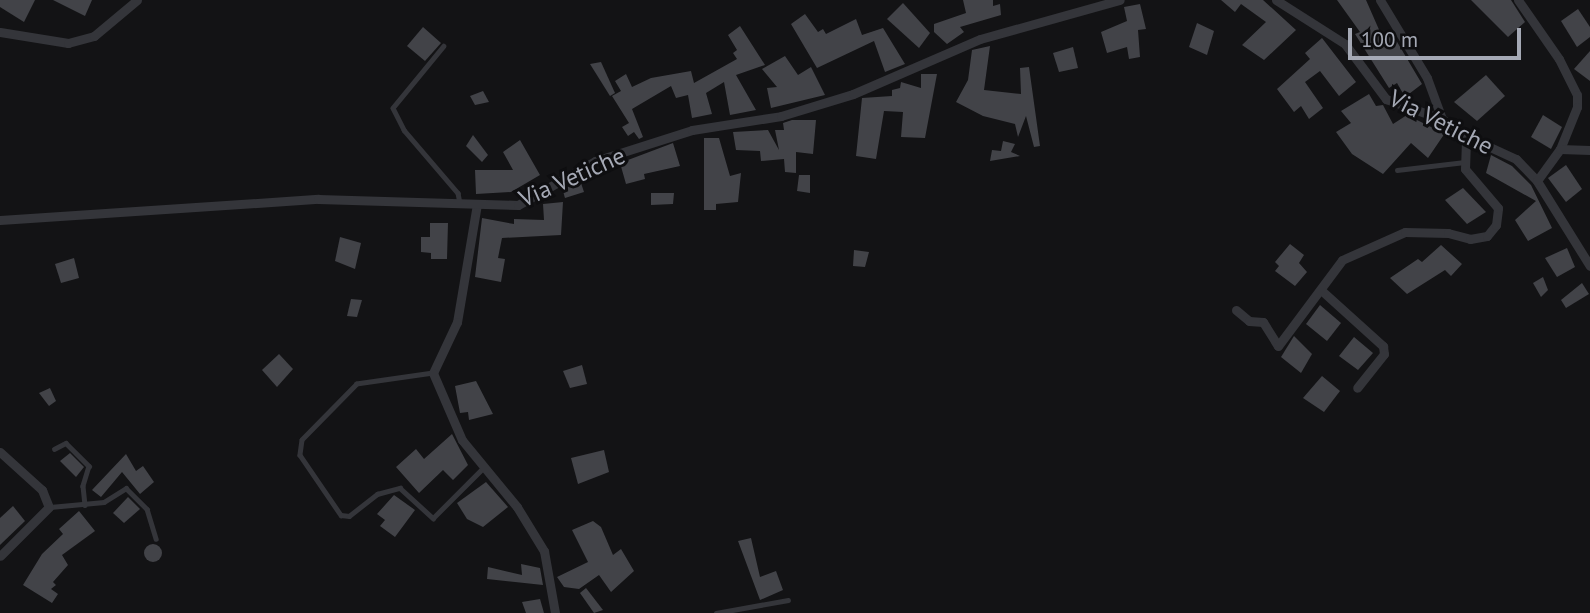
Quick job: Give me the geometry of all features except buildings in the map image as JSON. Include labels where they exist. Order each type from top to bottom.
[{"type":"street","points":[[0,32],[68,43],[94,36],[136,0]]},
{"type":"street","name":"Via Vetiche","points":[[0,220],[318,199],[518,205],[595,161],[692,130],[781,116],[853,94],[981,39],[1120,0]]},
{"type":"street","name":"Via Vetiche","points":[[1276,0],[1345,44],[1386,99],[1442,119],[1466,136],[1516,159],[1537,181]]},
{"type":"street","points":[[1380,0],[1427,78],[1442,119]]},
{"type":"street","points":[[1518,0],[1559,59],[1577,95],[1577,107],[1560,149],[1537,181],[1590,266]]},
{"type":"street","points":[[1236,310],[1249,321],[1263,322],[1278,346],[1342,260],[1405,232],[1448,233],[1470,239],[1487,236],[1496,225],[1498,208],[1477,187],[1465,162],[1466,136]]},
{"type":"street","points":[[1560,149],[1590,150]]},
{"type":"street","points":[[477,204],[457,322],[433,373],[447,415],[484,468],[517,507],[544,551],[555,613]]},
{"type":"street","points":[[1321,290],[1383,346],[1384,354],[1357,388]]},
{"type":"street","points":[[0,452],[42,490],[49,507],[0,556]]},
{"type":"lane","points":[[444,46],[393,108],[404,130],[458,193],[460,203]]},
{"type":"lane","points":[[1397,170],[1465,162]]},
{"type":"lane","points":[[433,373],[357,384],[302,440],[300,455],[341,515],[349,516],[377,494],[400,488],[433,518],[484,468]]},
{"type":"lane","points":[[54,449],[66,443],[89,466],[85,505]]},
{"type":"lane","points":[[49,507],[104,502],[126,488],[147,509],[156,539]]},
{"type":"lane","points":[[716,613],[788,600]]}]
